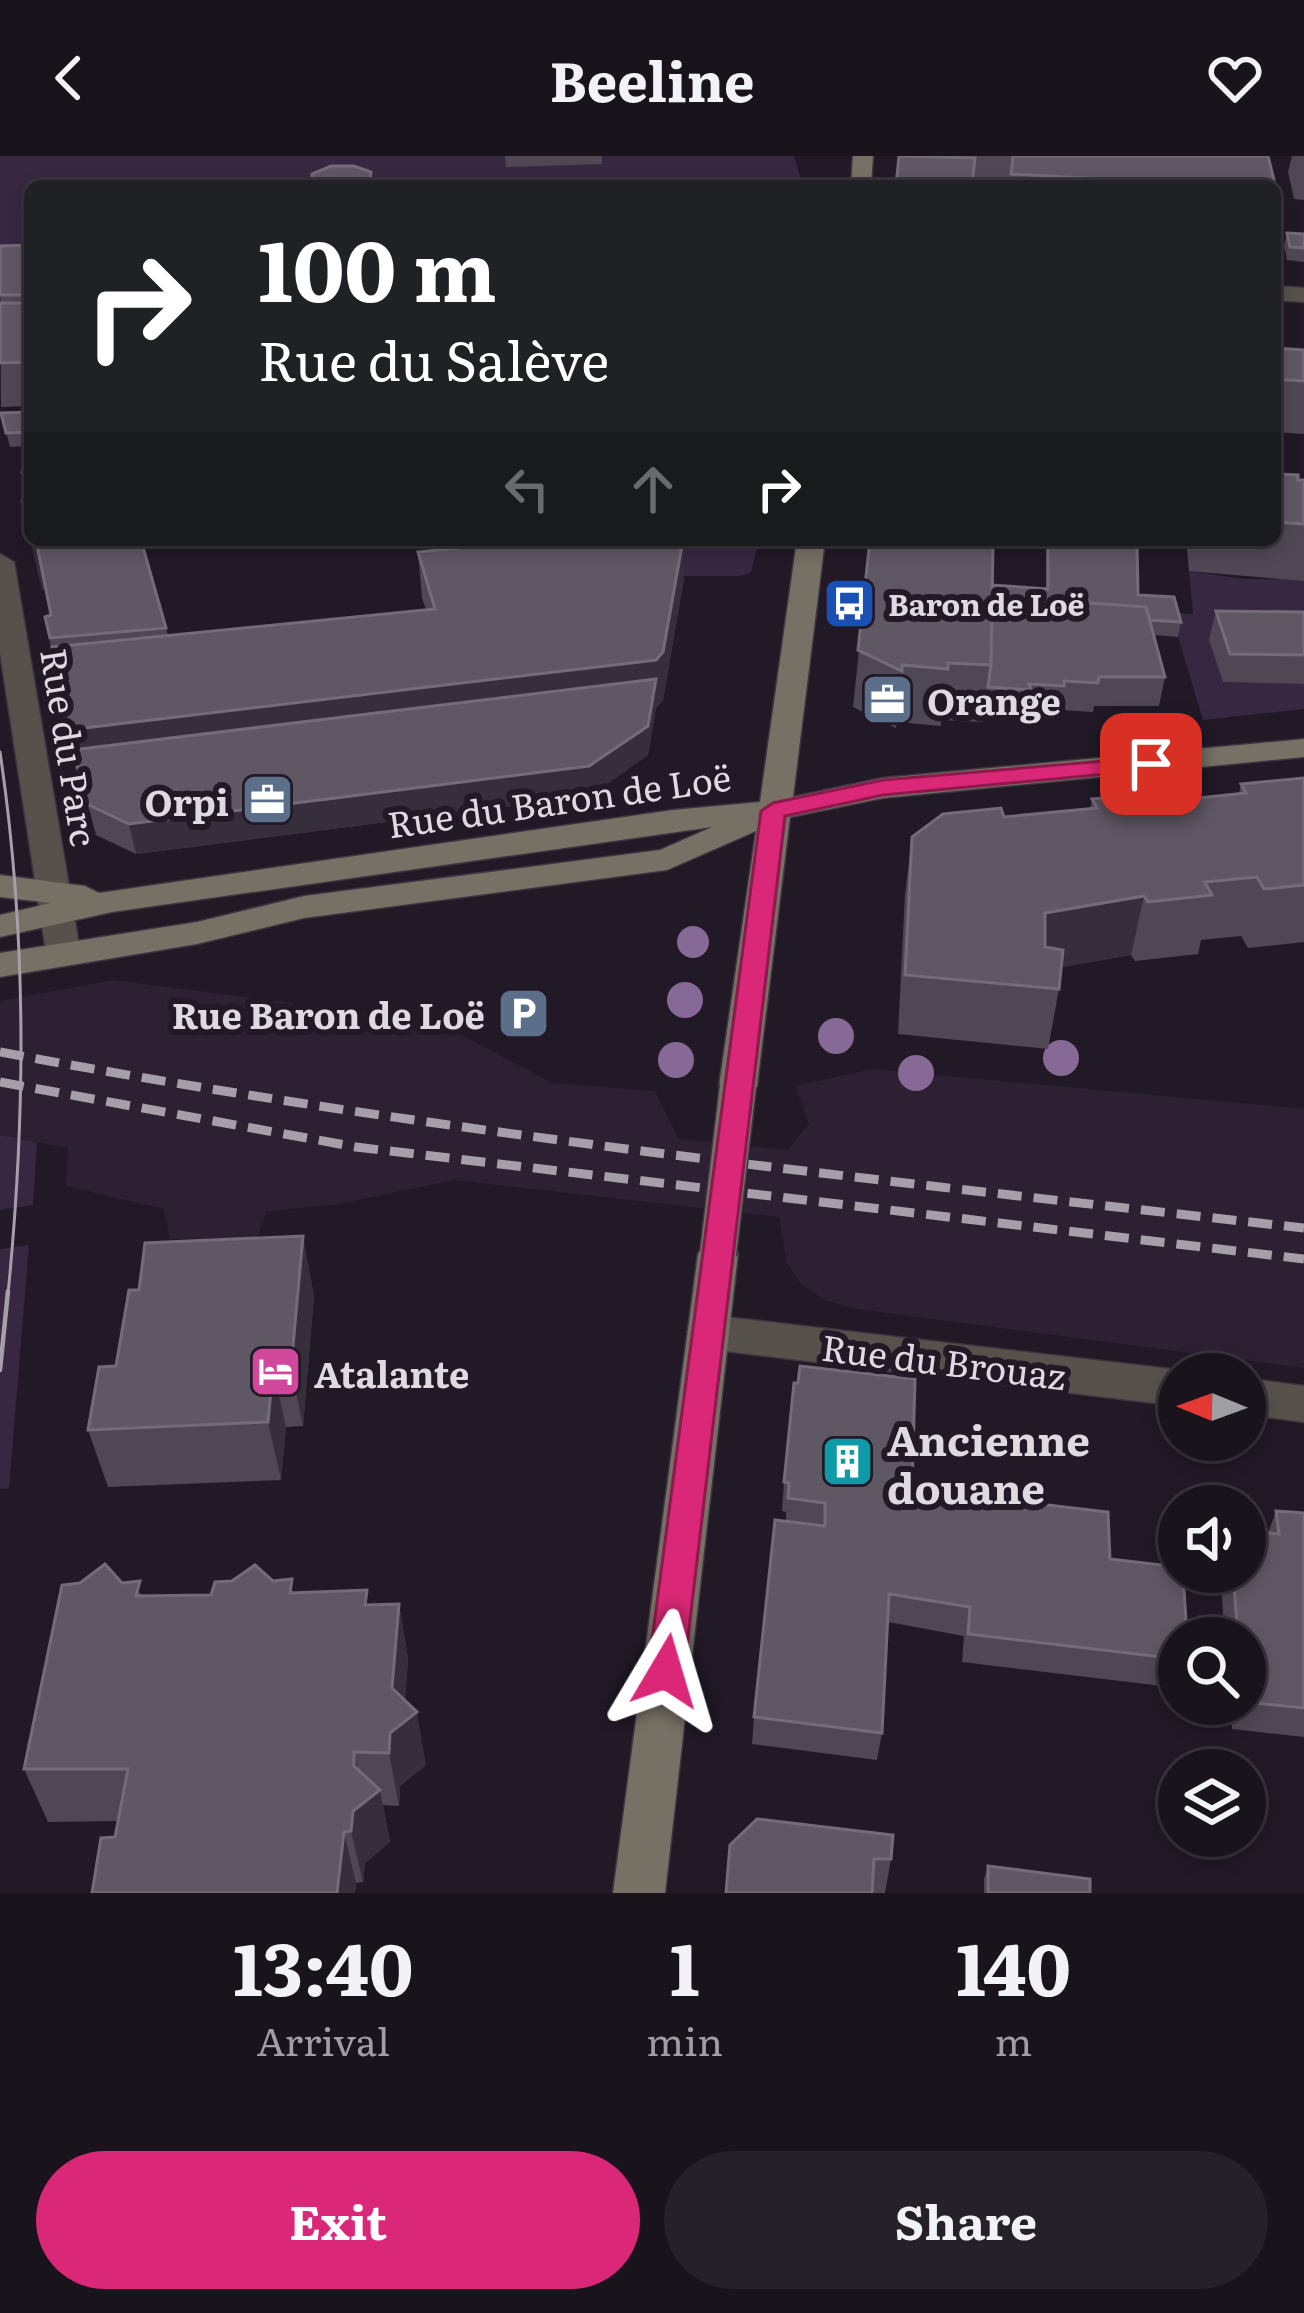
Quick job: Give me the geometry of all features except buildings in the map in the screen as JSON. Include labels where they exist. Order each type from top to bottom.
[{"type":"street","points":[[639,1893],[810,546]]},
{"type":"street","name":"Rue du Parc","points":[[0,562],[59,917]]},
{"type":"street","points":[[773,811],[883,788],[1304,748]]},
{"type":"street","name":"Rue du Baron de Loë","points":[[59,917],[112,901],[619,827],[773,811]]},
{"type":"street","name":"Rue du Baron de Loë","points":[[114,946],[197,933],[304,907],[667,860],[773,811]]},
{"type":"street","points":[[0,886],[114,946]]},
{"type":"street","points":[[0,926],[59,917]]},
{"type":"street","points":[[0,943],[59,917]]},
{"type":"street","points":[[0,965],[114,946]]},
{"type":"street","name":"Rue du Brouaz","points":[[708,1332],[1158,1385]]},
{"type":"street","points":[[1266,1399],[1304,1404]]},
{"type":"shaded area","points":[[0,156],[794,156],[801,180],[24,180],[24,295],[0,297]]},
{"type":"shaded area","points":[[683,546],[758,546],[751,572],[741,576],[676,576]]},
{"type":"shaded area","points":[[1189,571],[1244,579],[1304,579],[1304,641],[1224,682],[1304,684],[1304,709],[1203,720],[1171,613],[1193,614]]},
{"type":"shaded area","points":[[113,980],[435,1021],[552,1083],[655,1091],[679,1139],[788,1150],[809,1124],[795,1086],[873,1069],[1304,1109],[1304,1368],[1266,1363],[1266,1353],[1190,1353],[857,1309],[824,1300],[800,1283],[787,1263],[779,1217],[454,1180],[334,1205],[267,1211],[257,1238],[170,1239],[164,1209],[66,1186],[68,1148],[0,1135],[0,1001]]},
{"type":"shaded area","points":[[0,1135],[37,1142],[33,1205],[0,1210]]},
{"type":"shaded area","points":[[29,1245],[9,1488],[0,1489],[0,1249]]},
{"type":"tram line","points":[[0,752],[15,888],[21,1023],[8,1294]]},
{"type":"tram line","points":[[0,1370],[8,1291]]},
{"type":"railway","points":[[0,1052],[487,1130],[1304,1228]]},
{"type":"railway","points":[[0,1082],[356,1147],[1304,1259]]},
{"type":"place","name":"Baron de Loë","points":[[849,603]]},
{"type":"place","name":"Orange","points":[[888,699]]},
{"type":"place","name":"Orpi","points":[[268,800]]},
{"type":"place","name":"Rue Baron de Loë","points":[[524,1013]]},
{"type":"place","name":"Atalante","points":[[275,1372]]},
{"type":"place","name":"Ancienne douane","points":[[848,1462]]},
{"type":"route","points":[[666,1671],[773,811],[883,788],[1151,764]]}]
